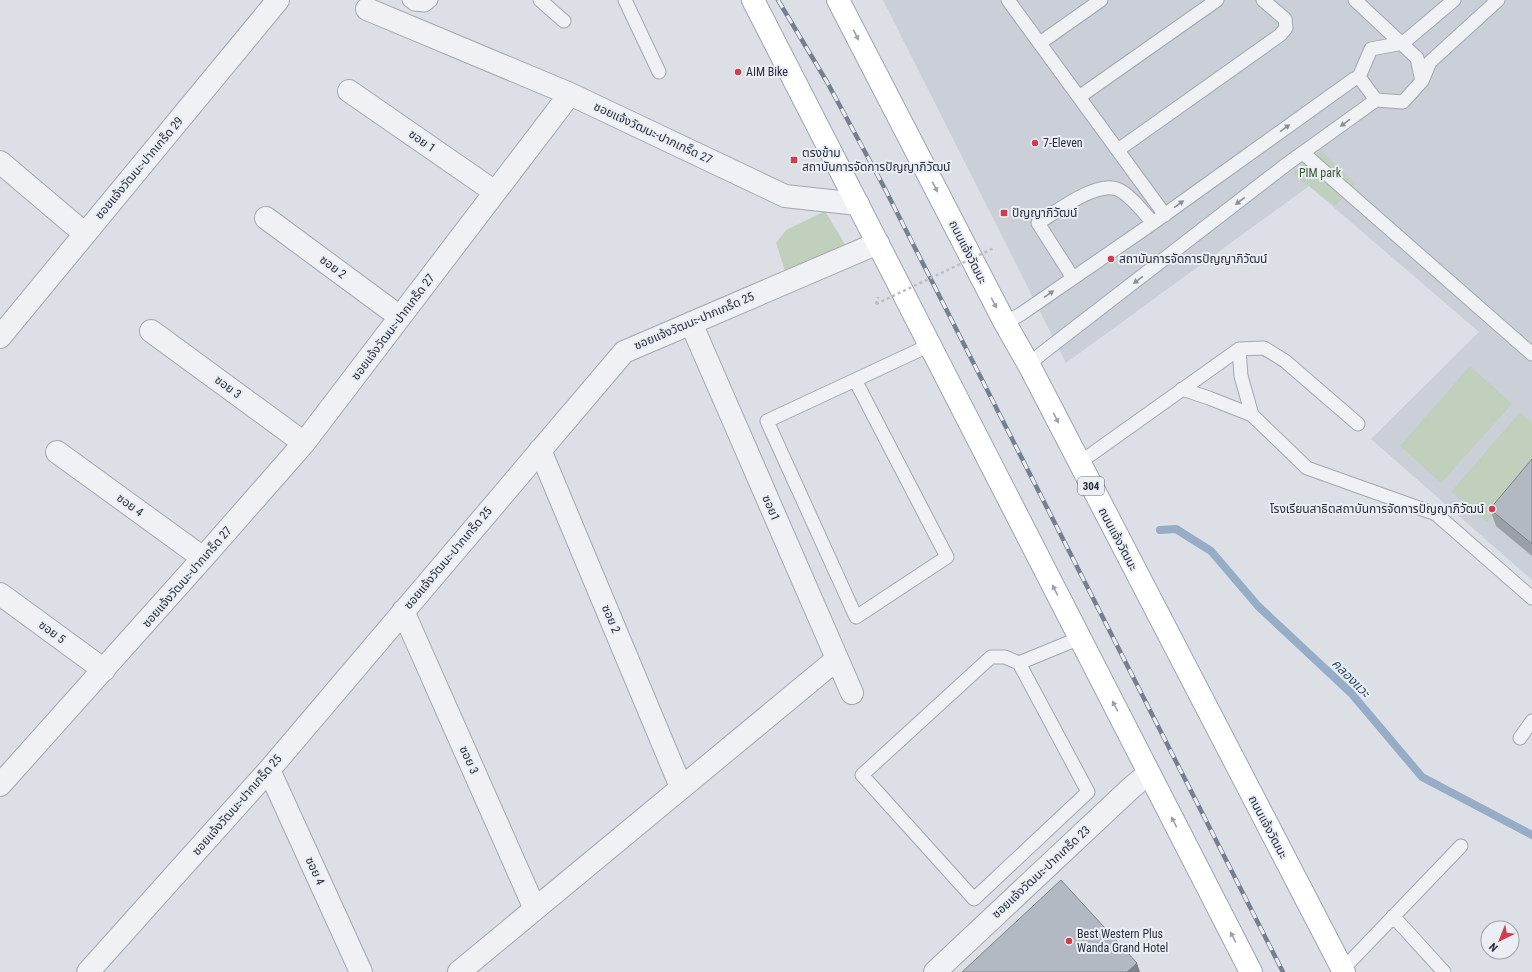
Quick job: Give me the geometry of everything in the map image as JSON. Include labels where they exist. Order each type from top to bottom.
[{"type":"main road","points":[[753,0],[1250,971]]},
{"type":"main road","name":"ถนนแจ้งวัฒนะ","points":[[838,0],[1343,970]]},
{"type":"street","name":"ซอยแจ้งวัฒนะ-ปากเกร็ด 29","points":[[0,337],[278,0]]},
{"type":"street","points":[[367,9],[570,94]]},
{"type":"street","name":"ซอย 1","points":[[349,91],[495,192]]},
{"type":"street","name":"ซอยแจ้งวัฒนะ-ปากเกร็ด 27","points":[[0,784],[204,558],[304,443],[570,94],[785,196],[858,204]]},
{"type":"street","points":[[0,162],[85,234]]},
{"type":"street","name":"ซอย 2","points":[[266,218],[400,317]]},
{"type":"street","name":"ซอยแจ้งวัฒนะ-ปากเกร็ด 25","points":[[88,972],[269,770],[624,352],[878,243]]},
{"type":"street","name":"ซอย1","points":[[691,323],[852,693]]},
{"type":"street","name":"ซอย 3","points":[[151,331],[304,443]]},
{"type":"street","name":"ซอย 2","points":[[540,450],[681,787]]},
{"type":"street","name":"ซอย 4","points":[[57,452],[204,558]]},
{"type":"street","name":"ซอย 5","points":[[0,594],[104,670]]},
{"type":"street","name":"ซอย 3","points":[[404,611],[535,909]]},
{"type":"street","points":[[459,972],[837,659]]},
{"type":"street","name":"ซอย 4","points":[[269,770],[361,972]]},
{"type":"street","name":"ซอยแจ้งวัฒนะ-ปากเกร็ด 23","points":[[935,972],[1131,788],[1149,773]]},
{"type":"lane","points":[[410,0],[414,4],[425,5],[431,0]]},
{"type":"lane","points":[[540,0],[564,21]]},
{"type":"lane","points":[[625,0],[659,72]]},
{"type":"lane","points":[[1008,0],[1165,214]]},
{"type":"lane","points":[[1040,43],[1101,0]]},
{"type":"lane","points":[[1079,97],[1217,0]]},
{"type":"lane","points":[[1118,150],[1280,35],[1286,28],[1285,19],[1263,0]]},
{"type":"lane","points":[[1355,0],[1403,43],[1417,58],[1422,81]]},
{"type":"lane","points":[[1360,77],[1371,49],[1403,43],[1454,0]]},
{"type":"lane","points":[[1029,365],[1041,354],[1303,153],[1376,100],[1403,102],[1422,81],[1430,62],[1498,0]]},
{"type":"lane","points":[[1005,323],[1021,314],[1153,223],[1354,79],[1360,77]]},
{"type":"lane","points":[[1360,77],[1376,100]]},
{"type":"lane","points":[[1303,153],[1532,354]]},
{"type":"lane","points":[[1073,278],[1038,224],[1091,191],[1104,187],[1118,189],[1130,198],[1153,223]]},
{"type":"lane","points":[[856,380],[947,557],[856,617],[767,421],[930,345]]},
{"type":"lane","points":[[1079,463],[1239,349],[1264,348],[1285,361],[1358,424]]},
{"type":"lane","points":[[1239,349],[1241,376],[1252,415]]},
{"type":"lane","points":[[1182,389],[1252,415],[1307,468],[1436,514],[1532,598]]},
{"type":"lane","points":[[1019,663],[1088,792],[974,899],[862,775],[991,657],[1005,657],[1019,663],[1080,638]]},
{"type":"lane","points":[[1520,738],[1532,721]]},
{"type":"lane","points":[[1343,970],[1461,846]]},
{"type":"lane","points":[[1393,916],[1444,972]]},
{"type":"path","points":[[876,304],[994,248]]},
{"type":"shaded area","name":"สถาบันการจัดการปัญญาภิวัฒน์","points":[[883,0],[1532,0],[1532,580],[1371,439],[1479,332],[1309,186],[1066,363]]},
{"type":"green space","name":"PIM park","points":[[1321,150],[1355,184],[1335,206],[1292,173]]},
{"type":"green space","points":[[825,211],[849,251],[785,271],[776,243],[786,230]]},
{"type":"green space","points":[[1470,366],[1512,404],[1441,483],[1400,446]]},
{"type":"green space","points":[[1520,412],[1532,423],[1532,471],[1487,522],[1451,492]]},
{"type":"building","points":[[1532,459],[1532,544],[1490,509]]},
{"type":"building","points":[[1061,880],[1137,963],[1127,972],[962,972]]},
{"type":"waterway","name":"คลองแวะ","points":[[1160,530],[1176,529],[1211,551],[1258,606],[1351,693],[1422,777],[1532,835]]},
{"type":"railway","points":[[778,0],[827,82],[884,187],[1283,972]]},
{"type":"place","name":"AIM Bike","points":[[738,72]]},
{"type":"place","name":"7-Eleven","points":[[1035,143]]},
{"type":"place","name":"ตรงข้าม สถาบันการจัดการปัญญาภิวัฒน์","points":[[794,160]]},
{"type":"place","name":"ปัญญาภิวัฒน์","points":[[1004,213]]},
{"type":"place","name":"สถาบันการจัดการปัญญาภิวัฒน์","points":[[1111,259]]},
{"type":"place","name":"โรงเรียนสาธิตสถาบันการจัดการปัญญาภิวัฒน์","points":[[1492,509]]},
{"type":"place","name":"Best Western Plus Wanda Grand Hotel","points":[[1069,941]]}]
